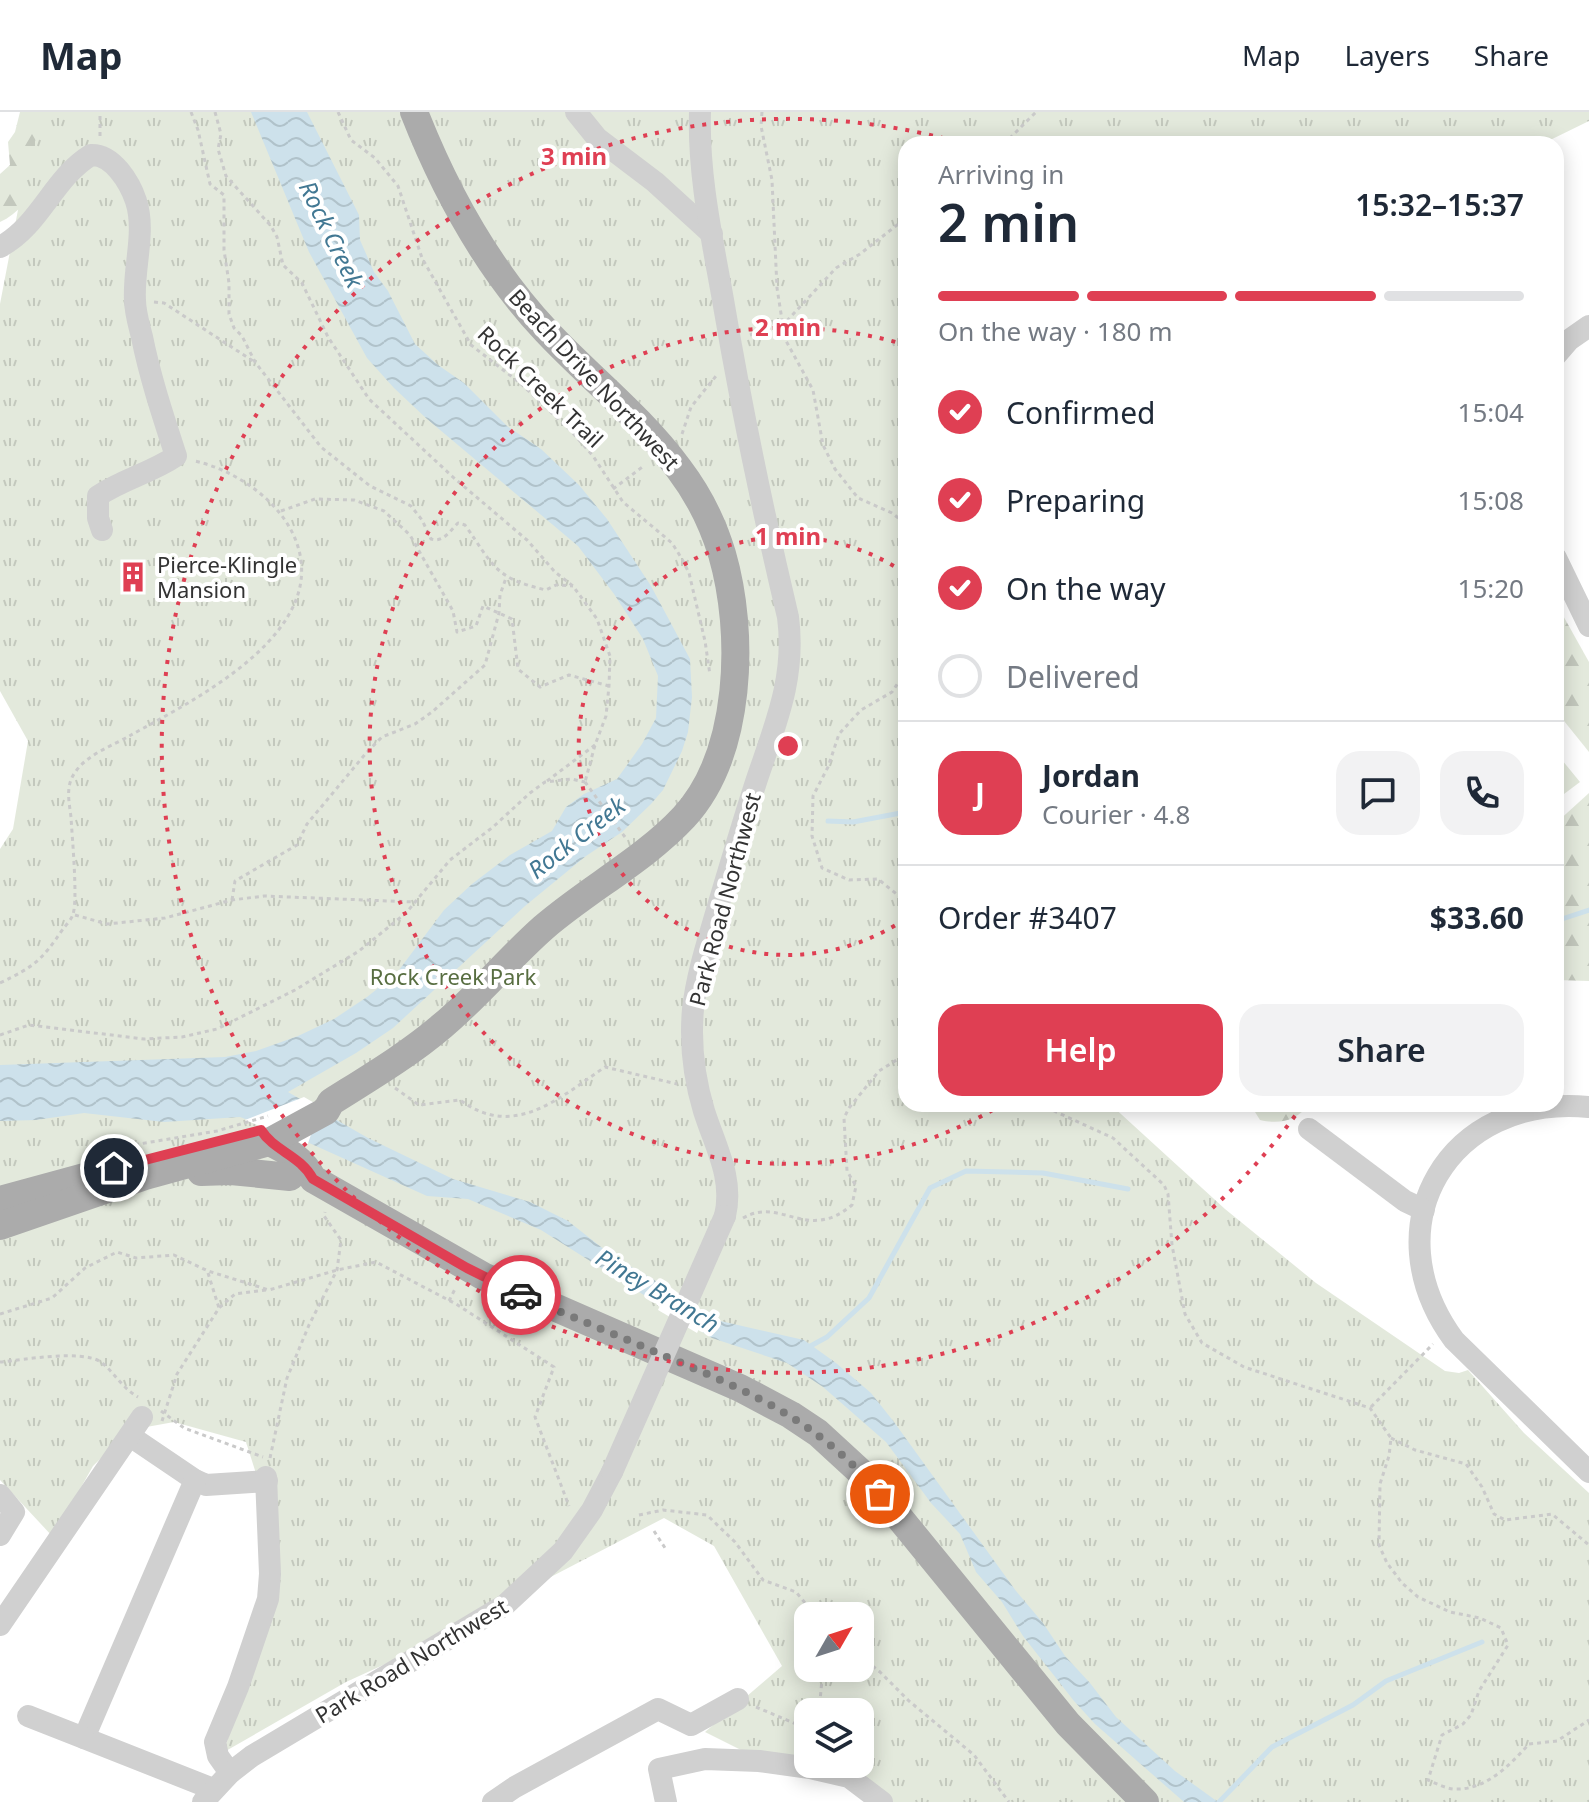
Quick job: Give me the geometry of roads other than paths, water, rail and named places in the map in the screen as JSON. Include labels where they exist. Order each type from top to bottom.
[{"type":"main road","name":"Beach Drive Northwest","points":[[0,1226],[326,1111],[331,1102],[433,1034],[544,927],[661,839],[684,817],[702,793],[717,764],[728,720],[734,669],[734,622],[729,581],[716,537],[697,496],[663,449],[543,328],[507,283],[457,206],[414,112]]},
{"type":"main road","name":"Beach Drive Northwest","points":[[0,1200],[270,1130]]},
{"type":"main road","points":[[270,1130],[278,1167],[312,1182],[501,1286],[740,1388],[818,1433],[867,1478],[1068,1724],[1145,1802]]},
{"type":"main road","points":[[121,1184],[215,1171],[312,1182]]},
{"type":"main road","points":[[0,1191],[61,1182]]},
{"type":"street","points":[[576,112],[597,138],[655,182],[712,234]]},
{"type":"street","name":"Park Road Northwest","points":[[208,1796],[230,1773],[273,1743],[486,1619],[543,1572],[579,1532],[612,1472],[734,1217],[727,1178],[694,1069],[693,1011],[711,932],[742,825],[786,690],[791,652],[788,617],[746,432],[712,234],[701,161],[700,112]]},
{"type":"street","points":[[0,247],[30,225],[74,168],[91,155],[105,158],[119,172],[136,201],[139,220],[135,302],[150,377],[176,456],[158,468],[117,483],[98,496],[98,518],[102,530]]},
{"type":"street","points":[[1564,346],[1589,326]]},
{"type":"street","points":[[1564,574],[1589,626]]},
{"type":"street","points":[[1564,1106],[1589,1107]]},
{"type":"street","points":[[1519,1112],[1480,1130],[1444,1166],[1431,1188],[1424,1210],[1419,1242],[1421,1269],[1430,1300],[1447,1330],[1467,1354],[1589,1472]]},
{"type":"street","points":[[1309,1129],[1405,1201],[1424,1210]]},
{"type":"street","points":[[0,1625],[145,1425],[195,1480],[206,1485],[266,1479],[270,1574],[268,1599],[215,1742],[218,1756],[230,1773]]},
{"type":"street","points":[[84,1738],[195,1480]]},
{"type":"street","points":[[0,1495],[14,1512],[0,1535]]},
{"type":"street","points":[[493,1802],[658,1709],[691,1725],[738,1699]]},
{"type":"street","points":[[28,1716],[84,1738],[208,1796]]},
{"type":"street","points":[[666,1802],[659,1769],[705,1759],[759,1761],[849,1777],[882,1802]]},
{"type":"water","points":[[251,112],[307,112],[359,215],[360,240],[374,272],[388,291],[415,344],[464,383],[507,426],[541,449],[579,485],[607,519],[651,586],[690,659],[692,697],[688,732],[682,751],[663,790],[651,804],[622,832],[586,856],[525,906],[393,1028],[288,1092],[368,1138],[453,1179],[530,1202],[568,1221],[615,1258],[653,1279],[703,1317],[804,1340],[836,1363],[871,1393],[894,1422],[1016,1591],[1116,1717],[1175,1771],[1218,1802],[1184,1802],[1095,1724],[1023,1636],[1002,1602],[976,1572],[960,1534],[931,1503],[886,1442],[823,1387],[787,1363],[712,1338],[541,1230],[468,1199],[427,1196],[307,1142],[240,1117],[164,1122],[84,1113],[36,1120],[0,1121],[0,1065],[225,1057],[256,1051],[334,1019],[396,974],[444,910],[472,884],[510,855],[552,831],[566,807],[584,794],[617,779],[656,718],[658,676],[643,639],[578,546],[427,419],[367,358],[309,252]]},
{"type":"waterway","points":[[828,821],[853,822],[898,814]]},
{"type":"waterway","points":[[1564,918],[1589,910]]},
{"type":"waterway","points":[[805,1349],[827,1337],[869,1298],[930,1188],[966,1171],[1043,1173],[1128,1189]]},
{"type":"waterway","points":[[1219,1802],[1272,1747],[1353,1705],[1386,1681],[1482,1642]]},
{"type":"place","name":"Pierce-Klingle Mansion","points":[[133,577]]},
{"type":"water label","name":"Rock Creek","points":[[332,234]]},
{"type":"water label","name":"Rock Creek","points":[[576,837]]},
{"type":"water label","name":"Piney Branch","points":[[658,1290]]},
{"type":"park label","name":"Rock Creek Park","points":[[453,976]]}]
